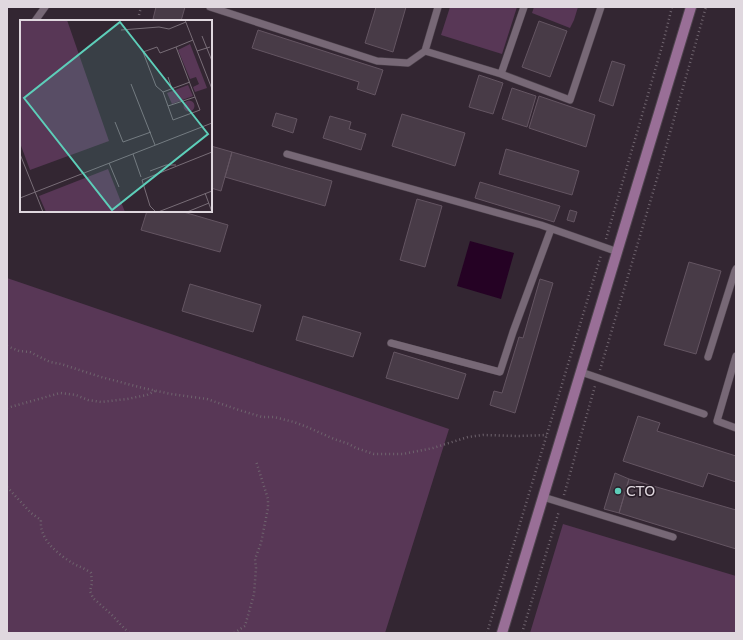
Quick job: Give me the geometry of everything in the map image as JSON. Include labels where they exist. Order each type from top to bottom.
[{"type":"main road","points":[[502,633],[691,7]]},
{"type":"lane","points":[[36,20],[45,7]]},
{"type":"lane","points":[[210,7],[377,61],[408,63],[425,51],[438,7]]},
{"type":"lane","points":[[501,74],[524,7]]},
{"type":"lane","points":[[425,51],[501,74],[570,100],[601,7]]},
{"type":"lane","points":[[287,154],[533,223],[618,252]]},
{"type":"lane","points":[[392,343],[500,372],[551,229]]},
{"type":"lane","points":[[708,357],[736,269]]},
{"type":"lane","points":[[736,356],[717,421],[736,428]]},
{"type":"lane","points":[[581,372],[704,414]]},
{"type":"lane","points":[[543,497],[673,537]]},
{"type":"path","points":[[138,15],[141,7]]},
{"type":"path","points":[[487,633],[664,43],[672,7]]},
{"type":"path","points":[[598,374],[654,189],[706,7]]},
{"type":"path","points":[[7,346],[19,351],[30,352],[50,362],[101,377],[155,391],[207,399],[262,417],[274,417],[294,422],[374,454],[403,454],[433,448],[468,437],[483,435],[547,435]]},
{"type":"path","points":[[522,633],[562,503],[596,382]]},
{"type":"path","points":[[7,408],[60,393],[76,395],[88,400],[102,402],[147,395],[155,391]]},
{"type":"path","points":[[234,633],[245,626],[252,604],[256,568],[255,559],[261,543],[268,508],[268,499],[256,461]]},
{"type":"path","points":[[7,487],[31,513],[41,520],[40,525],[42,533],[47,541],[66,559],[91,574],[92,583],[90,591],[93,598],[129,633]]},
{"type":"shaded area","points":[[450,7],[517,7],[502,54],[441,35]]},
{"type":"shaded area","points":[[534,7],[578,7],[570,28],[532,13]]},
{"type":"shaded area","points":[[470,241],[514,253],[501,299],[457,286]]},
{"type":"shaded area","points":[[7,278],[449,429],[385,633],[7,633]]},
{"type":"shaded area","points":[[563,524],[736,576],[736,633],[530,633]]},
{"type":"building","points":[[156,7],[185,7],[181,20],[153,19]]},
{"type":"building","points":[[376,7],[406,7],[393,52],[365,43]]},
{"type":"building","points":[[539,21],[567,31],[550,77],[522,67]]},
{"type":"building","points":[[258,30],[383,70],[375,95],[357,89],[359,82],[252,48]]},
{"type":"building","points":[[612,61],[625,65],[613,106],[599,101]]},
{"type":"building","points":[[479,75],[503,83],[493,114],[469,107]]},
{"type":"building","points":[[512,88],[536,96],[527,127],[502,119]]},
{"type":"building","points":[[539,96],[595,115],[586,147],[529,128]]},
{"type":"building","points":[[276,113],[297,119],[293,133],[272,126]]},
{"type":"building","points":[[402,114],[465,133],[455,166],[392,146]]},
{"type":"building","points":[[330,116],[351,122],[349,129],[366,134],[361,150],[323,138]]},
{"type":"building","points":[[212,146],[232,152],[221,191],[212,188]]},
{"type":"building","points":[[506,149],[579,171],[572,195],[499,174]]},
{"type":"building","points":[[232,152],[332,181],[325,206],[225,177]]},
{"type":"building","points":[[480,182],[560,206],[554,222],[475,198]]},
{"type":"building","points":[[417,199],[442,206],[425,267],[400,260]]},
{"type":"building","points":[[570,210],[577,212],[574,222],[567,220]]},
{"type":"building","points":[[147,212],[183,212],[228,225],[220,252],[141,230]]},
{"type":"building","points":[[689,262],[721,271],[696,354],[664,345]]},
{"type":"building","points":[[540,279],[553,283],[515,413],[490,405],[494,391],[502,393],[519,337],[523,338]]},
{"type":"building","points":[[190,284],[261,305],[253,332],[182,311]]},
{"type":"building","points":[[303,316],[361,333],[353,357],[296,340]]},
{"type":"building","points":[[394,352],[466,374],[458,399],[386,378]]},
{"type":"building","points":[[638,416],[660,423],[657,431],[736,456],[736,482],[708,473],[703,487],[623,461]]},
{"type":"building","points":[[615,473],[629,479],[619,513],[604,509]]},
{"type":"building","points":[[629,479],[736,510],[736,549],[619,513]]},
{"type":"place","name":"СТО","points":[[618,491]]}]
